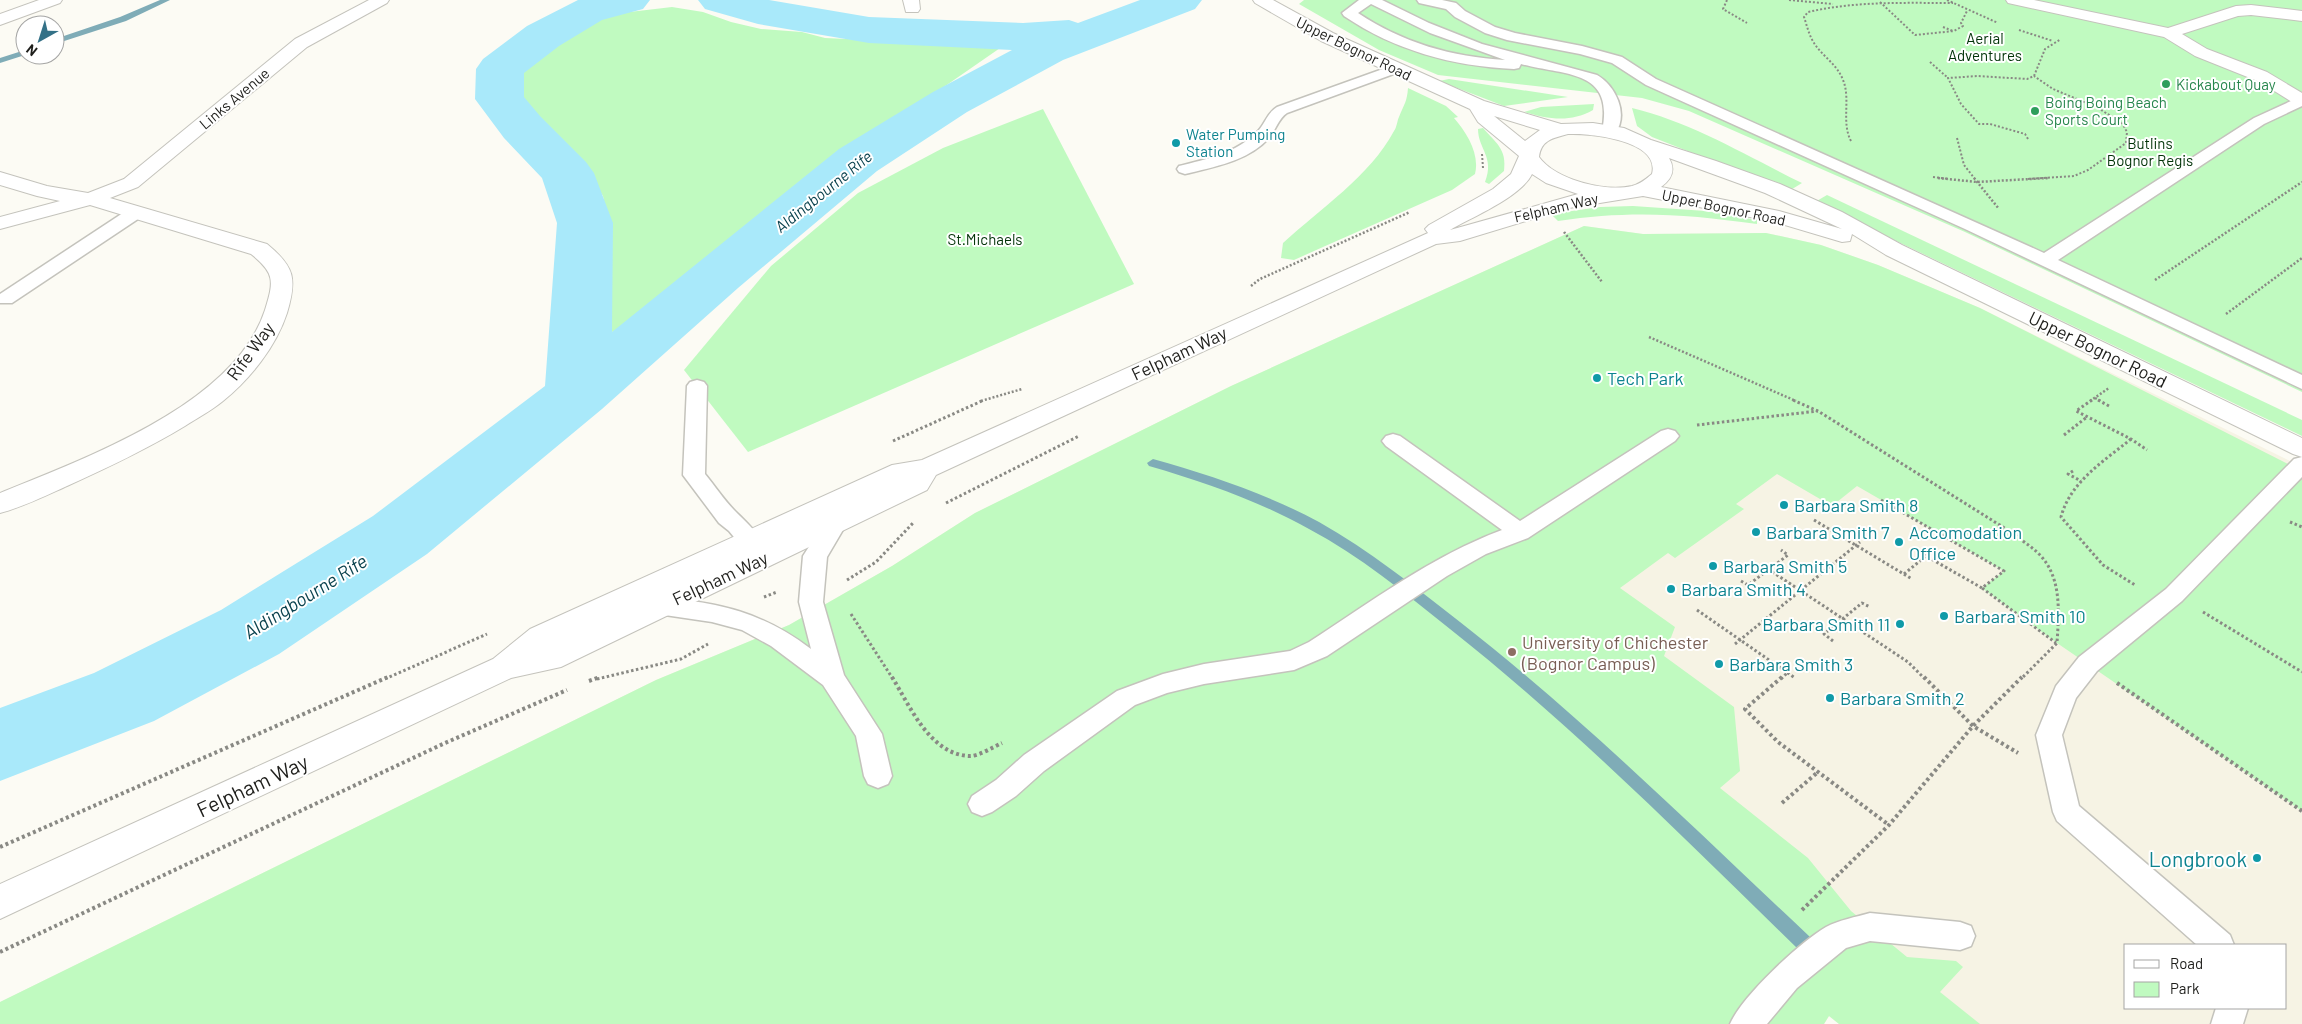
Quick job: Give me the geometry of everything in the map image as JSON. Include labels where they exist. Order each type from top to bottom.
[{"type":"main road","points":[[0,20],[54,0]]},
{"type":"main road","name":"Links Avenue","points":[[0,223],[90,199],[131,183],[301,43],[381,0]]},
{"type":"main road","name":"Upper Bognor Road","points":[[1261,0],[1327,37],[1477,105],[1561,130],[1588,128],[1610,131],[1644,144],[1712,164],[1770,188],[1854,225],[1894,250],[2302,448]]},
{"type":"main road","points":[[2014,0],[2169,33],[2193,48],[2261,76],[2301,100]]},
{"type":"main road","points":[[2169,33],[2236,11],[2251,10],[2302,16]]},
{"type":"main road","points":[[1477,105],[1485,118],[1529,156],[1542,173],[1566,184],[1596,192],[1632,191],[1658,180],[1664,172],[1662,162],[1644,144]]},
{"type":"main road","name":"Felpham Way","points":[[1432,238],[1435,230],[1500,193],[1520,177],[1529,156],[1530,148],[1536,140],[1547,133],[1561,130]]},
{"type":"main road","name":"Rife Way","points":[[0,178],[44,192],[90,199],[259,249],[275,261],[283,277],[273,322],[248,360],[216,394],[157,430],[75,472],[0,504]]},
{"type":"main road","name":"Upper Bognor Road","points":[[1632,191],[1779,217],[1894,250]]},
{"type":"main road","name":"Felpham Way","points":[[504,668],[541,637],[901,471],[926,469],[1432,238],[1452,236],[1566,202],[1632,191]]},
{"type":"main road","name":"Felpham Way","points":[[0,902],[504,668],[550,659],[917,484],[926,469]]},
{"type":"lane","points":[[1368,0],[1349,14],[1365,25],[1392,38],[1438,56],[1478,64],[1545,67]]},
{"type":"lane","points":[[1373,0],[1392,12],[1457,40],[1545,67],[1578,73],[1605,87],[1612,101],[1610,131]]},
{"type":"lane","points":[[1424,0],[1443,3],[1460,0]]},
{"type":"lane","points":[[1443,3],[1490,30],[1504,35],[1582,50],[1617,60],[1668,91],[2046,260],[2302,383]]},
{"type":"lane","points":[[1185,169],[1238,154],[1253,145],[1280,111],[1307,99],[1369,80],[1394,69]]},
{"type":"lane","points":[[2046,260],[2259,121],[2301,100]]},
{"type":"lane","points":[[5,299],[135,212]]},
{"type":"lane","points":[[697,386],[694,475],[727,517],[737,525],[750,541]]},
{"type":"lane","points":[[982,804],[1006,788],[1034,763],[1126,698],[1163,684],[1188,678],[1294,660],[1318,648],[1439,570],[1478,548],[1520,532],[1668,436]]},
{"type":"lane","points":[[1393,441],[1520,532]]},
{"type":"lane","points":[[2218,944],[2067,812],[2049,735],[2065,693],[2088,664],[2174,595],[2302,464]]},
{"type":"lane","points":[[836,523],[815,556],[811,602],[832,678],[869,734],[878,776]]},
{"type":"lane","points":[[660,607],[690,609],[737,619],[761,628],[832,678]]},
{"type":"lane","points":[[1746,1024],[1786,978],[1837,937],[1870,927],[1960,936]]},
{"type":"lane","points":[[2227,1024],[2232,1009]]},
{"type":"path","points":[[1727,0],[1723,8],[1747,23]]},
{"type":"path","points":[[1789,0],[1838,5]]},
{"type":"path","points":[[1880,2],[1915,35],[1954,31],[1963,26],[1961,24],[1967,11]]},
{"type":"path","points":[[1853,143],[1848,138],[1846,93],[1843,79],[1814,42],[1804,17],[1808,12],[1838,5],[1880,2],[1953,3]]},
{"type":"path","points":[[1943,27],[1954,31]]},
{"type":"path","points":[[2034,76],[2040,55],[2048,45],[2061,39],[2069,38]]},
{"type":"path","points":[[1930,62],[1948,78],[1961,104],[1978,124],[1990,124],[2025,134],[2028,139]]},
{"type":"path","points":[[1948,78],[1978,76],[2027,79],[2034,76]]},
{"type":"path","points":[[1925,176],[1945,180],[1977,182],[2074,176],[2088,170],[2126,143],[2127,132],[2122,123],[2098,108],[2053,89],[2034,76]]},
{"type":"path","points":[[1956,138],[1964,166],[1996,202],[2000,210]]},
{"type":"path","points":[[1479,148],[1483,156],[1483,170]]},
{"type":"path","points":[[2127,300],[2302,182]]},
{"type":"path","points":[[1253,285],[1260,279],[1412,211]]},
{"type":"path","points":[[1563,231],[1602,282]]},
{"type":"path","points":[[2199,334],[2302,258]]},
{"type":"path","points":[[1649,337],[1818,411],[2014,534],[2040,555],[2054,576],[2060,607],[2057,643],[1974,726],[1889,825],[1802,910]]},
{"type":"path","points":[[2114,384],[2076,411],[2131,439],[2147,450]]},
{"type":"path","points":[[2095,398],[2109,406]]},
{"type":"path","points":[[1668,436],[1696,425],[1818,411]]},
{"type":"path","points":[[2064,435],[2087,417]]},
{"type":"path","points":[[944,504],[1082,434]]},
{"type":"path","points":[[2131,439],[2081,481],[2065,502],[2061,517],[2104,564],[2125,580],[2147,591],[2174,595],[2302,672]]},
{"type":"path","points":[[2073,471],[2068,474],[2081,481]]},
{"type":"path","points":[[1881,500],[2004,571],[1982,588]]},
{"type":"path","points":[[845,580],[863,573],[881,559],[912,524],[920,519]]},
{"type":"path","points":[[1814,520],[1841,533],[1912,579]]},
{"type":"path","points":[[1735,644],[1858,544]]},
{"type":"path","points":[[1741,581],[1748,585],[1788,555],[1782,550]]},
{"type":"path","points":[[1919,552],[1982,588],[2057,643]]},
{"type":"path","points":[[1904,574],[1926,556]]},
{"type":"path","points":[[1758,568],[1764,572]]},
{"type":"path","points":[[1768,569],[1908,662],[1974,726],[2059,778]]},
{"type":"path","points":[[1833,641],[1824,634],[1862,603],[1870,608]]},
{"type":"path","points":[[848,610],[927,732],[946,750],[971,756],[1007,741],[1034,763]]},
{"type":"path","points":[[1697,610],[1795,678]]},
{"type":"path","points":[[0,847],[491,632]]},
{"type":"path","points":[[583,683],[592,679],[679,660],[700,650],[713,639]]},
{"type":"path","points":[[1788,673],[1745,709],[1778,742],[1889,825]]},
{"type":"path","points":[[2110,678],[2302,811]]},
{"type":"path","points":[[0,952],[436,748],[574,687]]},
{"type":"path","points":[[1782,803],[1818,772]]},
{"type":"shaded area","name":"University of Chichester (Bognor Campus)","points":[[1584,226],[1643,234],[1766,233],[1821,245],[1878,265],[1980,308],[2302,467],[2302,1024],[1839,1024],[1829,1016],[1824,1024],[0,1024],[0,1002],[656,680],[789,625],[892,566],[975,513],[1231,386]]},
{"type":"green space","name":"Butlins Bognor Regis","points":[[1304,0],[2302,0],[2302,392],[1965,232],[1689,111],[1642,98],[1438,75],[1379,50],[1299,4]]},
{"type":"green space","points":[[672,7],[703,12],[731,22],[761,29],[802,32],[825,38],[1003,46],[806,184],[641,318],[608,334],[607,283],[611,237],[603,196],[571,149],[534,116],[519,94],[520,63],[572,32],[600,20],[629,12]]},
{"type":"green space","points":[[1449,79],[1568,97],[1504,106],[1439,81]]},
{"type":"green space","points":[[1408,88],[1446,106],[1458,117],[1454,118],[1468,137],[1474,151],[1476,159],[1475,174],[1452,190],[1294,260],[1281,258],[1283,243],[1358,177],[1384,147],[1396,128],[1406,100]]},
{"type":"green space","points":[[1594,104],[1593,110],[1584,114],[1559,119],[1524,112],[1541,107]]},
{"type":"green space","points":[[1632,108],[1654,114],[1697,131],[1802,183],[1789,191],[1652,137],[1637,126]]},
{"type":"green space","name":"St.Michaels","points":[[1043,109],[1134,284],[748,452],[684,370],[771,266],[858,193],[943,148]]},
{"type":"green space","points":[[1483,128],[1500,147],[1504,157],[1504,171],[1489,184],[1485,182],[1488,166],[1478,129]]},
{"type":"green space","points":[[1827,195],[2302,420],[2302,436],[1815,202]]},
{"type":"green space","points":[[1633,206],[1706,211],[1757,220],[1757,224],[1706,218],[1634,214],[1558,221],[1551,214],[1600,207]]},
{"type":"green space","name":"University of Chichester (Bognor Campus)","points":[[1584,226],[1643,234],[1766,233],[1821,245],[1878,265],[1980,308],[2302,471],[2302,811],[2057,643],[1982,588],[2004,571],[1857,486],[1832,506],[1777,474],[1736,504],[1744,509],[1675,558],[1668,553],[1620,588],[1675,627],[1664,656],[1734,707],[1740,771],[1720,788],[1808,858],[1851,911],[1907,957],[1956,961],[1963,967],[1940,992],[1980,1024],[1839,1024],[1829,1016],[1824,1024],[0,1024],[0,1002],[656,680],[789,625],[892,566],[975,513],[1231,386]]},
{"type":"waterway","points":[[65,39],[123,19],[166,0]]},
{"type":"waterway","name":"Aldingbourne Rife","points":[[578,394],[585,223],[567,173],[522,127],[500,99],[500,69],[543,36],[587,11],[628,0]]},
{"type":"waterway","name":"Aldingbourne Rife","points":[[720,0],[774,15],[869,30],[1023,37],[1069,34]]},
{"type":"waterway","name":"Aldingbourne Rife","points":[[578,394],[717,275],[858,160],[950,102],[1047,50],[1180,0]]},
{"type":"waterway","points":[[0,61],[15,56]]},
{"type":"waterway","name":"Aldingbourne Rife","points":[[0,745],[124,697],[250,632],[400,535],[578,394]]},
{"type":"waterway","points":[[1153,463],[1235,490],[1275,506],[1344,543],[1389,574],[1481,646],[1576,727],[1804,943]]},
{"type":"place","name":"Kickabout Quay","points":[[2166,84]]},
{"type":"place","name":"Boing Boing Beach Sports Court","points":[[2035,111]]},
{"type":"place","name":"Water Pumping Station","points":[[1176,143]]},
{"type":"place","name":"Tech Park","points":[[1597,378]]},
{"type":"place","name":"Barbara Smith 8","points":[[1784,505]]},
{"type":"place","name":"Barbara Smith 7","points":[[1756,532]]},
{"type":"place","name":"Accomodation Office","points":[[1899,542]]},
{"type":"place","name":"Barbara Smith 5","points":[[1713,566]]},
{"type":"place","name":"Barbara Smith 4","points":[[1671,589]]},
{"type":"place","name":"Barbara Smith 10","points":[[1944,616]]},
{"type":"place","name":"Barbara Smith 11","points":[[1900,624]]},
{"type":"place","name":"University of Chichester (Bognor Campus)","points":[[1512,652]]},
{"type":"place","name":"Barbara Smith 3","points":[[1719,664]]},
{"type":"place","name":"Barbara Smith 2","points":[[1830,698]]},
{"type":"place","name":"Longbrook","points":[[2257,858]]},
{"type":"park label","name":"Aerial Adventures","points":[[1985,46]]}]
